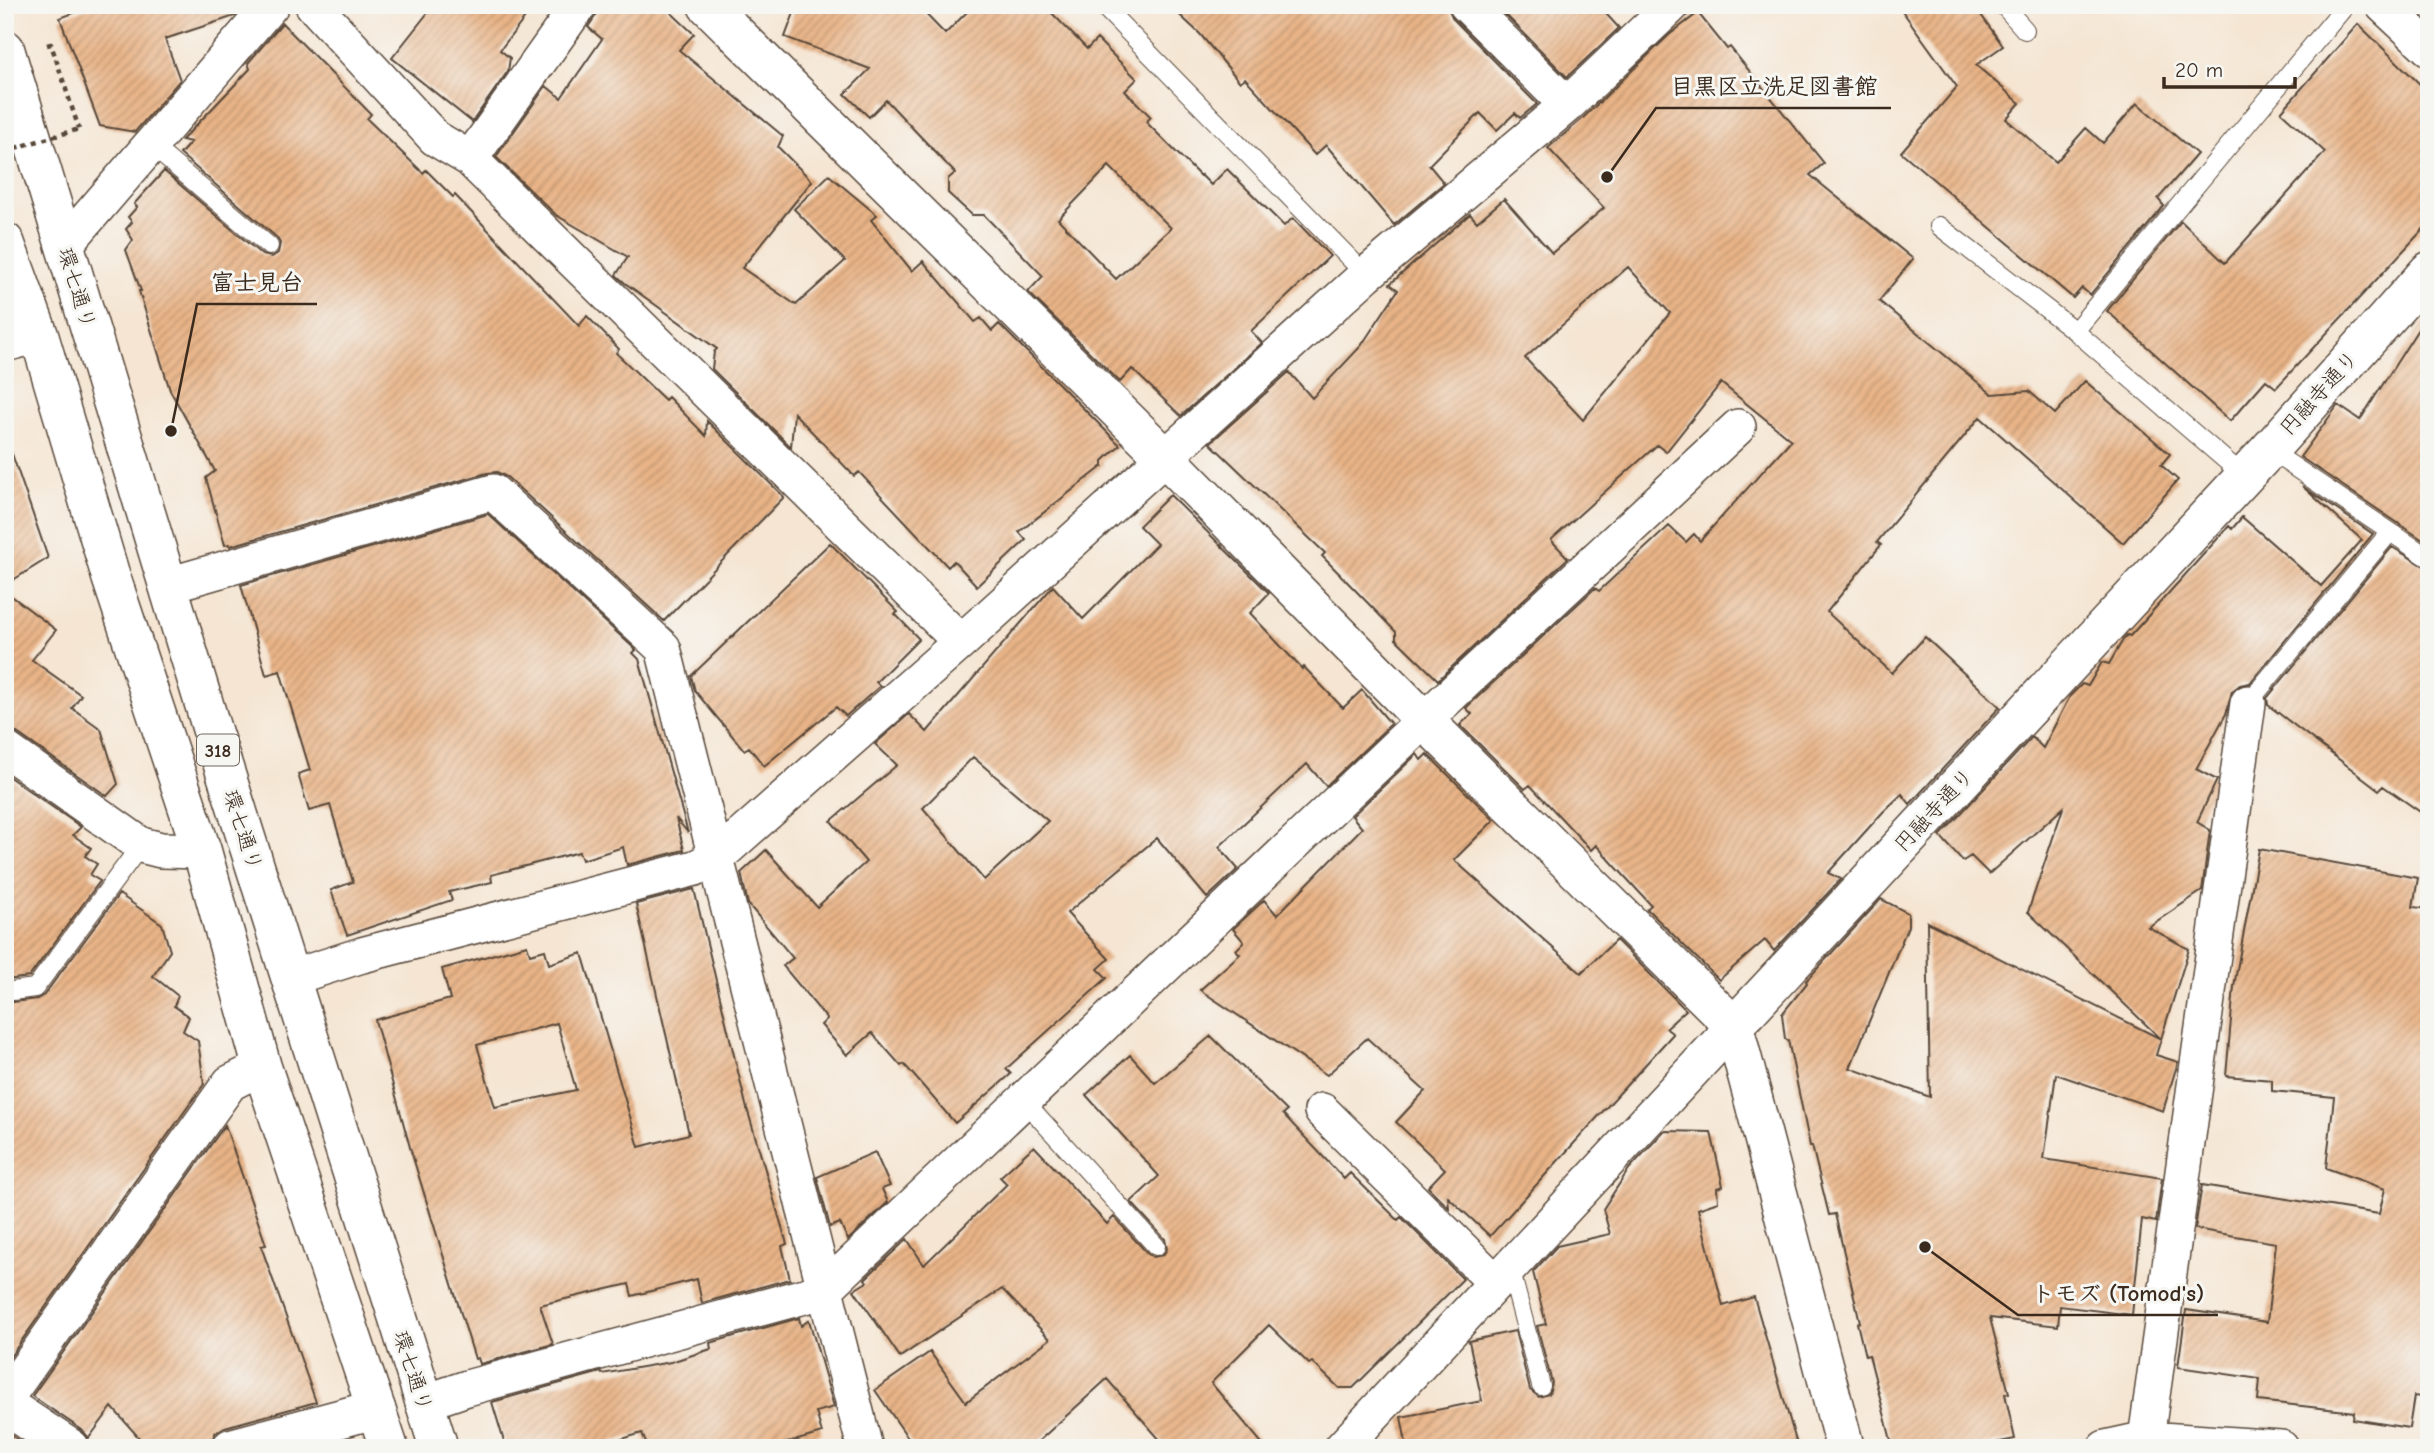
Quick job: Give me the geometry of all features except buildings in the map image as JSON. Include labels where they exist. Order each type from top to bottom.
[{"type":"street","points":[[64,246],[271,5]]},
{"type":"street","points":[[313,5],[435,138],[470,159],[961,642]]},
{"type":"street","points":[[470,159],[579,5]]},
{"type":"street","points":[[707,5],[1165,457],[1424,720],[1734,1026],[1845,1448]]},
{"type":"street","points":[[1467,5],[1567,105]]},
{"type":"street","points":[[290,978],[362,955],[695,869],[717,857],[961,642],[1366,275],[1567,105],[1672,5]]},
{"type":"street","points":[[2383,5],[2429,48]]},
{"type":"street","name":"環七通り","points":[[5,49],[168,585],[439,1448]]},
{"type":"street","name":"318","points":[[5,242],[22,340],[111,578],[202,851],[262,1067],[388,1448]]},
{"type":"street","name":"円融寺通り","points":[[1734,1026],[2256,463],[2429,271]]},
{"type":"street","points":[[423,1403],[467,1388],[823,1291],[1424,720],[1738,427]]},
{"type":"street","points":[[168,585],[493,492],[663,648],[864,1448]]},
{"type":"street","points":[[2146,1439],[2248,703]]},
{"type":"street","points":[[5,749],[141,845],[161,850],[202,851]]},
{"type":"street","points":[[1342,1448],[1734,1026]]},
{"type":"street","points":[[5,1399],[230,1083],[262,1067]]},
{"type":"street","points":[[1322,1111],[1503,1275]]},
{"type":"street","points":[[5,1405],[70,1448]]},
{"type":"street","points":[[231,1448],[376,1409]]},
{"type":"street","points":[[2105,1448],[2146,1439],[2281,1448]]},
{"type":"lane","points":[[1102,5],[1366,275]]},
{"type":"lane","points":[[2003,5],[2025,30]]},
{"type":"lane","points":[[2075,331],[2346,5]]},
{"type":"lane","points":[[151,145],[269,246]]},
{"type":"lane","points":[[1939,226],[2075,331],[2256,463],[2390,532],[2429,558]]},
{"type":"lane","points":[[2248,703],[2390,532]]},
{"type":"lane","points":[[5,992],[35,988],[141,845]]},
{"type":"lane","points":[[1023,1100],[1156,1246]]},
{"type":"lane","points":[[1503,1275],[1541,1386]]},
{"type":"path","points":[[5,151],[79,129],[51,44]]},
{"type":"place","name":"目黒区立洗足図書館","points":[[1607,177]]},
{"type":"place","name":"富士見台","points":[[171,431]]},
{"type":"place","name":"トモズ (Tomod's)","points":[[1925,1247]]}]
